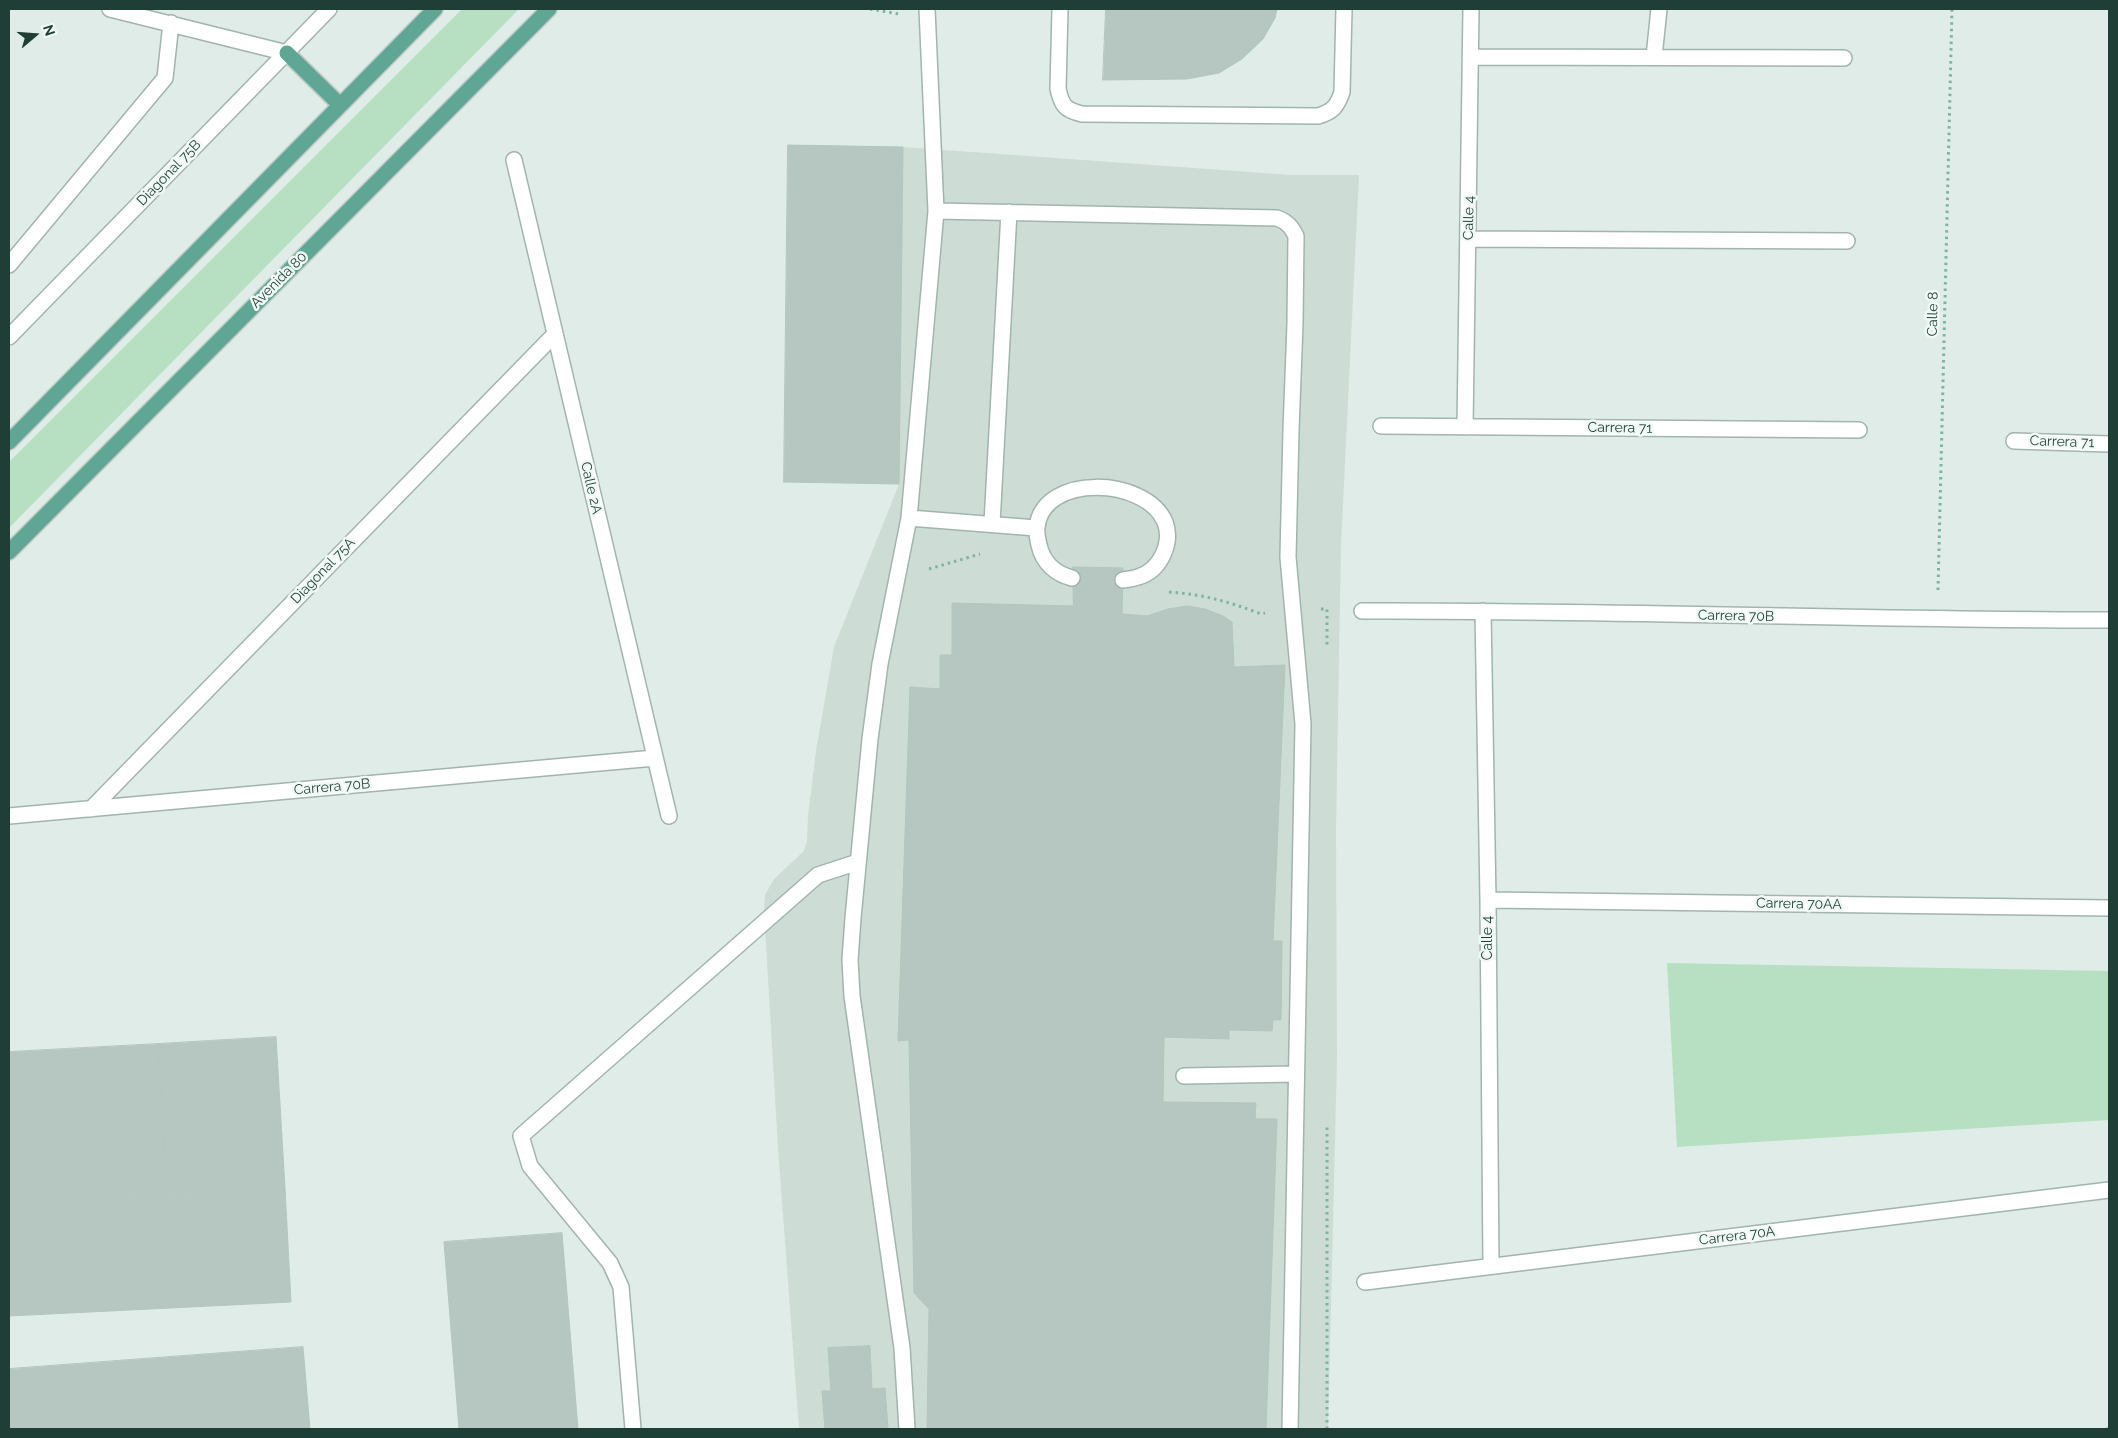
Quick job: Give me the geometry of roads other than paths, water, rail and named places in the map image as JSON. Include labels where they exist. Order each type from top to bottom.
[{"type":"main road","points":[[9,442],[435,9]]},
{"type":"main road","name":"Avenida 80","points":[[9,552],[549,9]]},
{"type":"main road","points":[[287,53],[340,105]]},
{"type":"street","points":[[110,9],[287,53]]},
{"type":"street","name":"Diagonal 75B","points":[[9,337],[329,9]]},
{"type":"street","points":[[907,1429],[902,1348],[852,996],[850,960],[858,862],[880,664],[909,518],[936,211],[927,9]]},
{"type":"street","points":[[1060,9],[1058,89],[1061,102],[1069,111],[1082,114],[1308,116],[1330,112],[1338,104],[1342,92],[1344,9]]},
{"type":"street","name":"Calle 4","points":[[1465,427],[1471,9]]},
{"type":"street","points":[[1654,57],[1658,9]]},
{"type":"street","points":[[9,265],[165,78],[171,23]]},
{"type":"street","points":[[1470,57],[1844,58]]},
{"type":"street","name":"Calle 2A","points":[[514,160],[669,816]]},
{"type":"street","points":[[936,211],[1277,218],[1292,227],[1296,236],[1296,324],[1288,557],[1303,724],[1295,1074],[1290,1429]]},
{"type":"street","points":[[992,523],[1009,212]]},
{"type":"street","points":[[1468,239],[1847,241]]},
{"type":"street","name":"Diagonal 75A","points":[[91,808],[555,334]]},
{"type":"street","name":"Carrera 71","points":[[1381,426],[1859,430]]},
{"type":"street","name":"Carrera 71","points":[[2014,441],[2109,444]]},
{"type":"street","points":[[1072,578],[1062,575],[1050,566],[1041,553],[1036,528],[1043,509],[1054,498],[1083,488],[1105,487],[1129,491],[1147,501],[1164,521],[1168,533],[1166,545],[1158,563],[1139,577],[1123,580]]},
{"type":"street","points":[[909,518],[992,523],[1036,528]]},
{"type":"street","name":"Carrera 70B","points":[[1362,611],[1482,611],[1937,620],[2109,620]]},
{"type":"street","name":"Calle 4","points":[[1482,611],[1488,900],[1491,1266]]},
{"type":"street","name":"Carrera 70B","points":[[9,816],[655,758]]},
{"type":"street","points":[[633,1429],[622,1287],[610,1263],[530,1166],[521,1136],[818,875],[858,862]]},
{"type":"street","name":"Carrera 70AA","points":[[1488,900],[2109,908]]},
{"type":"street","points":[[1184,1076],[1295,1074]]},
{"type":"street","name":"Carrera 70A","points":[[1365,1282],[2109,1190]]}]
